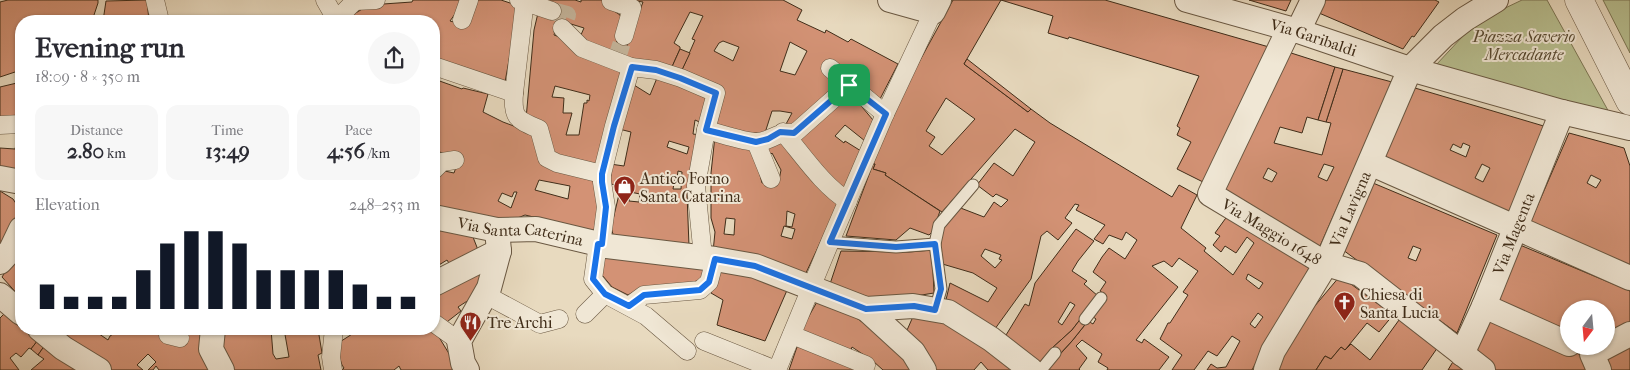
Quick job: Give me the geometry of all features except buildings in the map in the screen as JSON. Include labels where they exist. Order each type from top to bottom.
[{"type":"street","points":[[155,0],[159,15]]},
{"type":"street","points":[[325,0],[333,15]]},
{"type":"street","points":[[341,15],[355,0],[376,0]]},
{"type":"street","points":[[462,20],[468,0]]},
{"type":"street","points":[[704,341],[777,370],[810,287],[932,13],[890,0]]},
{"type":"street","points":[[1293,30],[1313,0]]},
{"type":"street","points":[[1496,0],[1465,19],[1443,36],[1410,69],[1562,112],[1630,128]]},
{"type":"street","points":[[1579,0],[1630,100]]},
{"type":"street","points":[[552,11],[523,1],[513,102],[517,116],[520,121],[539,128],[546,158],[557,163],[602,174]]},
{"type":"street","points":[[611,1],[632,8],[624,36]]},
{"type":"street","name":"Via Garibaldi","points":[[1193,1],[1293,30],[1410,69]]},
{"type":"street","points":[[562,28],[582,48],[632,67],[656,70],[680,78],[716,93],[706,130],[696,186],[709,258],[709,282],[700,290],[644,295],[629,306]]},
{"type":"street","name":"Via Maggio 1648","points":[[1293,30],[1210,194],[1326,264],[1360,274],[1483,370]]},
{"type":"street","points":[[632,67],[602,174],[606,207],[593,279],[605,294],[646,316],[686,351]]},
{"type":"street","points":[[440,68],[514,93]]},
{"type":"street","points":[[830,68],[886,114]]},
{"type":"street","name":"Via Lavigna","points":[[1266,370],[1273,351],[1326,264],[1410,69]]},
{"type":"street","points":[[706,130],[756,142],[783,132],[797,132],[849,85]]},
{"type":"street","name":"Via Magenta","points":[[1462,354],[1484,306],[1562,112]]},
{"type":"street","points":[[0,125],[15,124]]},
{"type":"street","points":[[783,132],[822,178],[840,196],[848,201]]},
{"type":"street","points":[[756,142],[771,179]]},
{"type":"street","points":[[440,164],[455,160]]},
{"type":"street","points":[[1370,164],[1630,278]]},
{"type":"street","points":[[0,178],[15,181]]},
{"type":"street","name":"Via Santa Caterina","points":[[440,219],[498,240],[536,229],[600,244],[755,266],[866,309]]},
{"type":"street","points":[[440,280],[498,240]]},
{"type":"street","points":[[467,370],[463,363],[459,341],[489,288],[498,240]]},
{"type":"street","points":[[0,262],[11,250],[15,242]]},
{"type":"street","points":[[585,314],[605,294]]},
{"type":"street","points":[[486,295],[540,324],[559,319]]},
{"type":"street","points":[[1,298],[15,308]]},
{"type":"street","points":[[866,309],[914,306],[948,312],[991,338],[1031,370]]},
{"type":"street","points":[[1484,306],[1560,340]]},
{"type":"street","points":[[866,309],[913,352],[924,370]]},
{"type":"street","points":[[440,327],[459,341]]},
{"type":"street","points":[[1588,357],[1630,334]]},
{"type":"street","points":[[47,335],[63,348],[99,370]]},
{"type":"street","points":[[212,335],[211,349],[222,370]]},
{"type":"street","points":[[333,335],[331,357],[333,370]]},
{"type":"street","points":[[792,335],[866,365],[863,370]]},
{"type":"lane","points":[[935,310],[941,289],[935,244],[939,226],[973,185]]},
{"type":"lane","points":[[830,242],[896,247],[935,244]]},
{"type":"lane","points":[[1085,319],[1101,298]]},
{"type":"lane","points":[[1040,370],[1055,353]]},
{"type":"green space","name":"Piazza Saverio Mercadante","points":[[1522,0],[1547,0],[1610,114],[1436,65],[1476,22]]},
{"type":"green space","points":[[1603,0],[1630,0],[1630,53]]},
{"type":"tunnel","points":[[552,11],[567,15],[562,28]]},
{"type":"tunnel","points":[[616,61],[624,36]]},
{"type":"place","name":"Antico Forno Santa Catarina","points":[[624,206]]},
{"type":"place","name":"Chiesa di Santa Lucia","points":[[1344,322]]},
{"type":"place","name":"Tre Archi","points":[[471,341]]},
{"type":"route","points":[[632,67],[656,70],[716,93],[706,130],[753,142],[760,142],[780,132],[797,132],[849,85],[886,114],[830,242],[896,247],[935,244],[941,289],[935,310],[914,306],[866,309],[755,266],[715,259],[709,282],[700,290],[644,295],[629,306],[605,294],[593,279],[598,244],[602,244],[606,207],[602,174],[632,67]]}]
